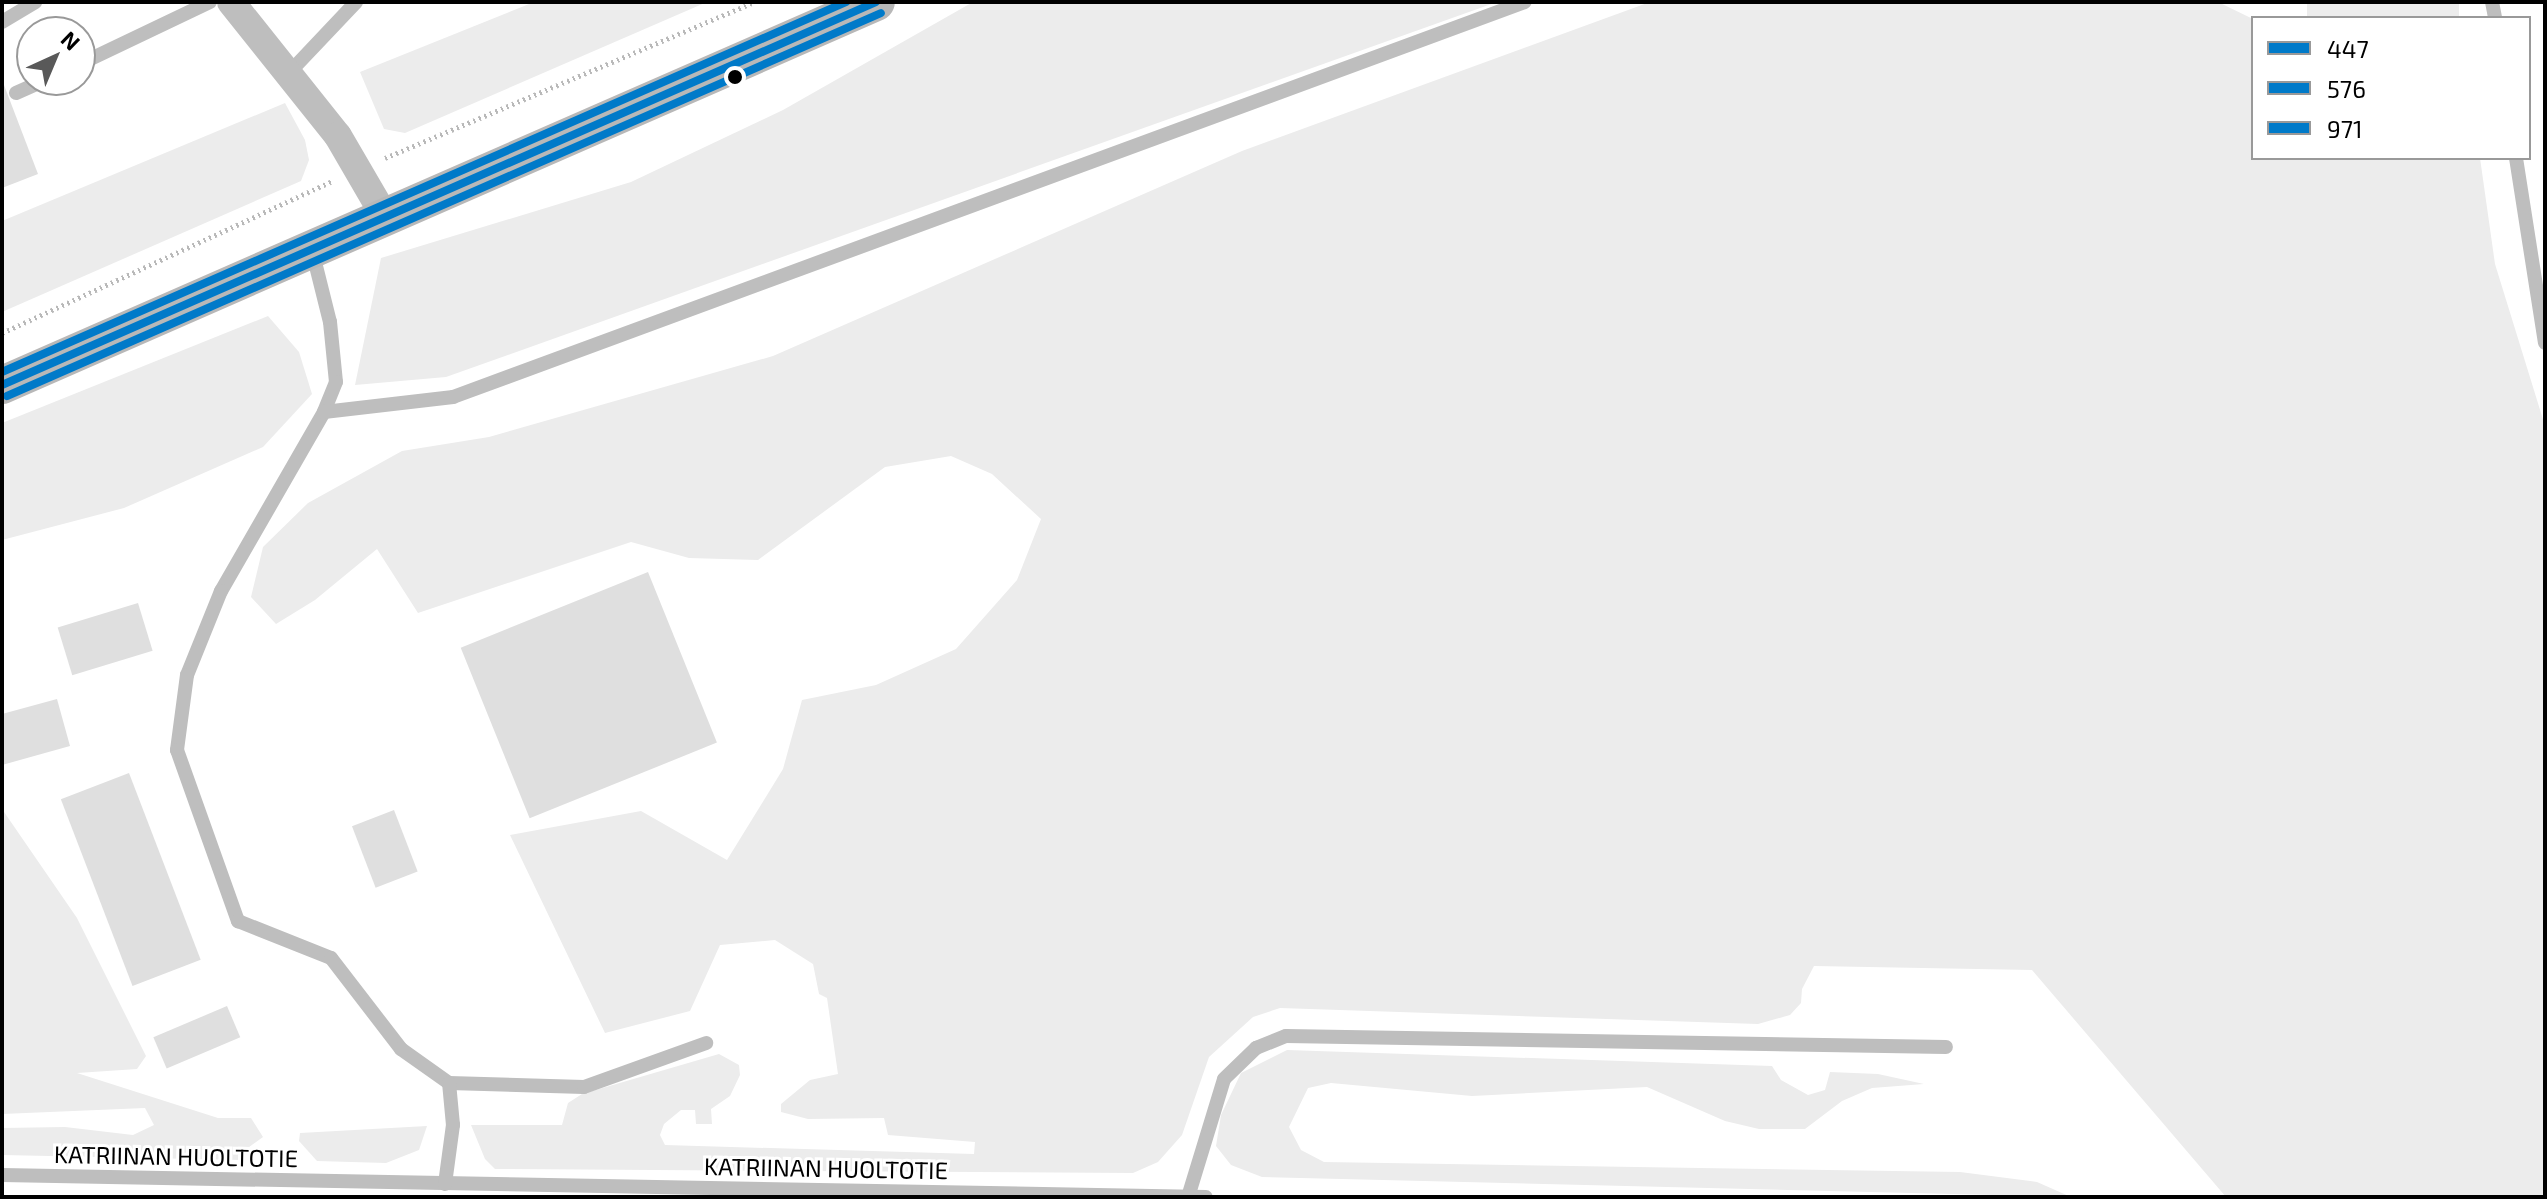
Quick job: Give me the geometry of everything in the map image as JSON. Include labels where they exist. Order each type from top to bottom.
[{"type":"main road","points":[[2,385],[876,2]]},
{"type":"street","points":[[231,2],[338,136],[384,215]]},
{"type":"lane","points":[[2,22],[35,2]]},
{"type":"lane","points":[[96,56],[210,2]]},
{"type":"lane","points":[[288,74],[356,2]]},
{"type":"lane","points":[[324,412],[453,397],[1525,2]]},
{"type":"lane","points":[[2516,160],[2545,343]]},
{"type":"lane","points":[[311,249],[330,322],[336,382],[324,412],[221,591],[187,675],[177,750],[238,921],[331,958],[401,1049],[449,1083],[584,1087],[706,1043]]},
{"type":"lane","points":[[1188,1197],[1224,1079],[1256,1048],[1286,1036],[1946,1047]]},
{"type":"lane","points":[[445,1184],[453,1125],[449,1083]]},
{"type":"lane","name":"KATRIINAN HUOLTOTIE","points":[[2,1175],[1206,1197]]},
{"type":"shaded area","points":[[534,2],[707,2],[405,133],[384,129],[360,72]]},
{"type":"shaded area","points":[[973,2],[1497,2],[446,377],[355,385],[381,258],[631,182],[783,110]]},
{"type":"shaded area","points":[[1650,2],[2218,2],[2251,18],[2251,160],[2480,160],[2495,264],[2545,426],[2545,1197],[2226,1197],[2032,970],[1814,966],[1802,989],[1801,1003],[1790,1015],[1758,1024],[1280,1008],[1253,1017],[1209,1057],[1182,1135],[1158,1162],[1133,1173],[495,1169],[485,1159],[471,1125],[562,1125],[568,1103],[582,1094],[719,1054],[739,1065],[740,1075],[730,1096],[711,1109],[712,1124],[696,1124],[695,1110],[681,1110],[664,1124],[660,1135],[665,1145],[974,1154],[975,1142],[888,1135],[884,1118],[808,1119],[781,1112],[781,1104],[810,1080],[838,1074],[827,998],[819,994],[813,964],[775,940],[720,945],[690,1011],[605,1033],[510,835],[641,811],[727,860],[783,769],[802,700],[876,685],[956,649],[1017,580],[1041,519],[992,474],[951,456],[885,467],[758,560],[689,558],[631,542],[418,613],[377,549],[315,600],[276,624],[251,597],[263,547],[308,503],[402,451],[489,437],[773,356],[1242,151]]},
{"type":"shaded area","points":[[2307,2],[2459,2],[2459,16],[2307,16]]},
{"type":"shaded area","points":[[285,103],[305,140],[309,160],[301,181],[2,312],[2,221]]},
{"type":"shaded area","points":[[268,316],[299,352],[312,394],[263,447],[124,508],[2,540],[2,423]]},
{"type":"shaded area","points":[[2,809],[77,918],[146,1056],[137,1069],[77,1073],[218,1118],[251,1118],[263,1137],[245,1150],[241,1160],[2,1155],[2,1128],[65,1127],[133,1135],[154,1125],[145,1108],[2,1114]]},
{"type":"shaded area","points":[[1287,1050],[1772,1066],[1781,1080],[1808,1095],[1825,1090],[1830,1072],[1878,1074],[1924,1084],[1872,1088],[1842,1101],[1805,1129],[1759,1129],[1725,1121],[1647,1087],[1472,1096],[1331,1083],[1308,1088],[1289,1127],[1301,1150],[1324,1162],[1960,1172],[2037,1182],[2071,1197],[1262,1177],[1231,1165],[1216,1146],[1221,1115],[1241,1073]]},
{"type":"shaded area","points":[[427,1126],[419,1150],[386,1163],[317,1161],[299,1141],[300,1133]]},
{"type":"building","points":[[2,86],[38,174],[2,188]]},
{"type":"building","points":[[648,572],[717,743],[530,818],[461,648]]},
{"type":"building","points":[[138,603],[153,651],[72,675],[58,628]]},
{"type":"building","points":[[57,699],[70,746],[2,765],[2,714]]},
{"type":"building","points":[[129,773],[201,960],[133,986],[61,799]]},
{"type":"building","points":[[394,810],[418,872],[376,888],[352,826]]},
{"type":"building","points":[[227,1006],[240,1037],[167,1069],[153,1037]]},
{"type":"transit line","name":"971","points":[[2,372],[846,2]]},
{"type":"transit line","name":"447","points":[[2,385],[876,2]]},
{"type":"transit line","name":"576","points":[[7,396],[881,13]]}]
